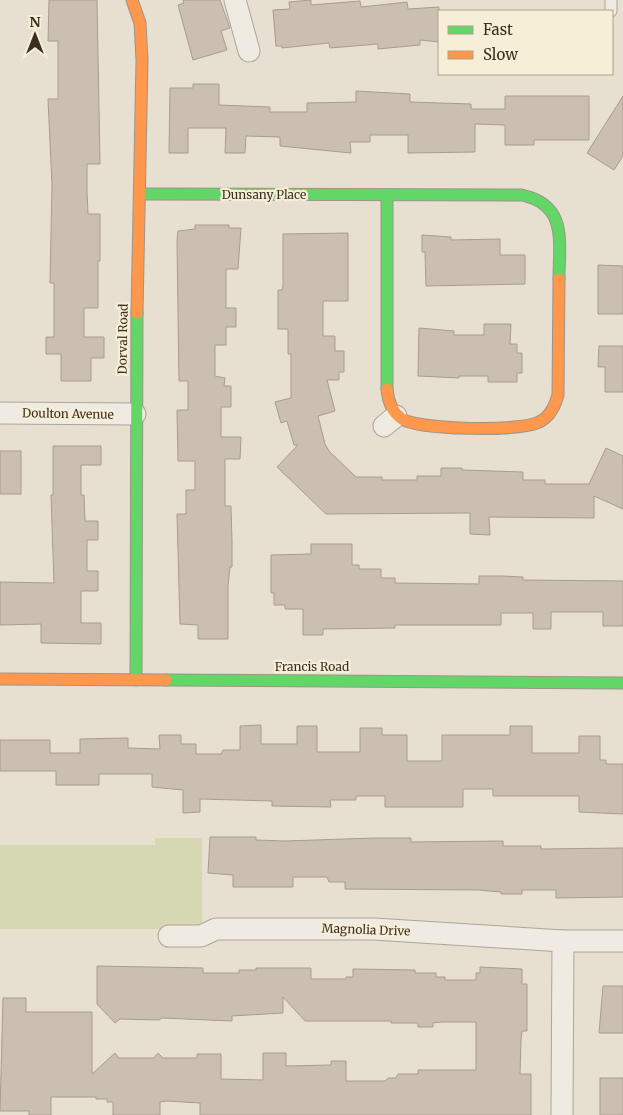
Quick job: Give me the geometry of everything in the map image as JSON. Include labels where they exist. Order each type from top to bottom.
[{"type":"street","name":"Dorval Road","points":[[132,0],[140,23],[142,60],[135,414],[136,680]]},
{"type":"street","points":[[235,0],[249,51]]},
{"type":"street","name":"Dunsany Place","points":[[140,194],[522,195],[556,201],[559,227],[558,388],[552,422],[515,427],[418,425],[390,421],[390,404],[387,389],[387,196]]},
{"type":"street","name":"Doulton Avenue","points":[[0,413],[135,414]]},
{"type":"street","name":"Francis Road","points":[[0,679],[623,683]]},
{"type":"street","name":"Magnolia Drive","points":[[169,936],[200,936],[216,928],[374,929],[563,941],[623,941]]},
{"type":"street","points":[[562,1115],[563,941]]},
{"type":"green space","points":[[155,838],[202,838],[202,924],[191,929],[0,929],[0,845],[155,845]]},
{"type":"building","points":[[49,0],[97,0],[100,164],[87,164],[87,192],[88,214],[100,214],[100,261],[98,261],[98,308],[84,308],[84,337],[104,337],[104,358],[91,358],[91,381],[61,381],[61,354],[46,354],[46,337],[54,337],[54,283],[50,283],[52,185],[48,99],[58,99],[58,41],[48,41]]},
{"type":"building","points":[[183,0],[220,0],[230,28],[221,31],[227,50],[193,60],[178,5],[184,3]]},
{"type":"building","points":[[311,0],[311,5],[360,1],[361,7],[407,2],[408,9],[439,7],[438,42],[420,40],[420,45],[378,49],[378,44],[330,48],[329,43],[282,48],[282,46],[276,46],[273,10],[290,9],[289,2]]},
{"type":"building","points":[[193,84],[219,84],[219,105],[270,107],[270,112],[307,112],[307,103],[356,102],[356,91],[410,94],[410,102],[471,104],[471,109],[505,109],[505,96],[589,96],[589,140],[534,140],[534,145],[505,145],[505,125],[475,124],[475,152],[408,153],[408,135],[370,135],[370,142],[350,142],[351,153],[280,146],[280,137],[246,136],[245,153],[225,153],[226,128],[188,128],[188,153],[169,153],[170,88],[193,88]]},
{"type":"building","points":[[623,96],[623,156],[614,170],[587,153]]},
{"type":"building","points":[[195,225],[229,225],[229,228],[241,228],[238,269],[226,269],[226,308],[236,308],[236,327],[226,327],[226,345],[215,345],[215,376],[225,378],[224,386],[231,386],[231,407],[221,407],[221,437],[241,437],[240,459],[225,459],[225,506],[231,506],[232,541],[232,567],[230,567],[228,586],[228,639],[198,639],[198,625],[180,624],[177,514],[186,514],[186,490],[195,490],[195,461],[178,461],[177,410],[188,410],[188,381],[179,381],[177,240],[178,231],[195,229]]},
{"type":"building","points":[[348,233],[348,301],[323,301],[323,336],[335,336],[335,351],[344,351],[344,372],[339,372],[339,380],[327,380],[335,411],[318,416],[325,444],[329,451],[356,477],[382,477],[382,480],[417,480],[417,476],[441,476],[441,468],[462,468],[462,470],[523,472],[523,480],[545,480],[545,484],[589,484],[606,448],[623,456],[623,509],[594,496],[594,518],[489,517],[490,535],[470,534],[470,513],[326,514],[277,467],[298,445],[294,445],[287,421],[281,423],[275,402],[291,398],[291,354],[288,354],[288,329],[278,329],[278,290],[282,290],[283,286],[283,234]]},
{"type":"building","points":[[422,235],[451,237],[451,240],[500,239],[500,255],[525,255],[525,284],[426,286],[425,252],[422,252]]},
{"type":"building","points":[[598,265],[623,266],[623,314],[598,314]]},
{"type":"building","points":[[484,324],[511,324],[510,344],[517,344],[517,353],[522,353],[522,373],[517,373],[517,382],[488,382],[488,376],[459,376],[459,378],[418,376],[419,328],[454,331],[454,335],[484,335]]},
{"type":"building","points":[[599,346],[623,346],[623,392],[605,392],[605,367],[598,367]]},
{"type":"building","points":[[53,446],[101,446],[101,465],[81,465],[81,495],[84,495],[85,521],[98,521],[98,540],[87,540],[87,571],[98,571],[98,591],[81,591],[81,623],[101,623],[101,644],[41,643],[41,624],[0,625],[0,582],[54,583],[51,495],[53,495]]},
{"type":"building","points":[[0,451],[21,451],[21,494],[0,494]]},
{"type":"building","points":[[311,544],[352,544],[352,565],[359,565],[359,569],[381,569],[381,578],[395,578],[395,583],[479,584],[479,576],[523,577],[523,580],[623,581],[623,626],[603,626],[603,612],[551,612],[551,629],[533,629],[533,613],[501,613],[501,625],[395,625],[395,628],[323,629],[323,635],[303,635],[303,609],[285,609],[285,605],[274,605],[274,593],[271,593],[271,555],[311,554]]},
{"type":"building","points":[[261,725],[261,744],[297,744],[297,726],[317,726],[317,752],[360,752],[360,728],[382,728],[382,735],[407,735],[407,761],[442,761],[442,735],[510,735],[510,726],[532,726],[532,753],[579,753],[579,736],[600,736],[600,760],[606,760],[606,764],[623,764],[623,814],[579,812],[579,796],[493,796],[493,789],[463,789],[463,807],[385,807],[385,796],[356,796],[356,800],[330,800],[331,807],[272,806],[272,801],[200,799],[200,812],[183,813],[183,790],[152,787],[152,774],[99,774],[99,785],[56,785],[56,771],[0,771],[0,740],[50,740],[50,753],[80,753],[80,739],[128,738],[128,748],[160,749],[159,735],[181,735],[181,744],[196,744],[196,754],[221,754],[223,750],[240,750],[240,726]]},
{"type":"building","points":[[210,837],[256,837],[256,840],[285,841],[411,838],[411,842],[503,841],[503,846],[541,846],[541,849],[623,848],[623,897],[556,898],[556,890],[522,890],[522,894],[501,894],[501,892],[478,890],[345,889],[345,882],[329,882],[327,877],[293,877],[293,887],[233,887],[233,875],[208,873]]},
{"type":"building","points":[[97,966],[203,968],[203,973],[239,973],[239,970],[256,970],[256,968],[311,968],[311,979],[346,979],[346,977],[353,977],[353,969],[415,970],[415,973],[436,973],[436,977],[445,977],[445,980],[476,980],[476,973],[480,973],[480,967],[522,969],[522,984],[527,984],[527,1031],[522,1031],[520,1074],[531,1074],[531,1115],[200,1115],[200,1103],[166,1101],[160,1102],[160,1115],[113,1115],[113,1102],[107,1102],[107,1099],[96,1099],[96,1097],[51,1097],[51,1115],[29,1115],[29,1111],[0,1111],[3,998],[26,998],[26,1012],[92,1012],[92,1074],[115,1053],[119,1058],[154,1058],[158,1053],[163,1058],[197,1058],[197,1054],[221,1054],[221,1079],[263,1080],[263,1053],[286,1053],[286,1066],[331,1065],[331,1061],[346,1061],[346,1081],[385,1081],[388,1078],[396,1078],[398,1074],[418,1074],[418,1070],[476,1070],[476,1022],[442,1022],[433,1023],[433,1027],[418,1027],[418,1023],[391,1023],[391,1021],[305,1021],[283,997],[283,1013],[232,1016],[232,1021],[162,1018],[159,1020],[120,1019],[115,1023],[97,1004]]},
{"type":"building","points":[[603,986],[623,986],[623,1033],[599,1033]]},
{"type":"building","points":[[600,1078],[623,1078],[623,1115],[600,1115]]},
{"type":"traffic: fast","points":[[140,194],[522,195],[537,200],[547,207],[554,216],[558,227],[559,239],[559,279]]},
{"type":"traffic: fast","points":[[387,196],[387,389]]},
{"type":"traffic: fast","points":[[136,680],[137,313]]},
{"type":"traffic: fast","points":[[166,680],[623,683]]},
{"type":"traffic: slow","points":[[132,0],[140,23],[142,60],[137,313]]},
{"type":"traffic: slow","points":[[387,389],[393,410],[402,419],[412,423],[428,426],[492,428],[528,425],[543,420],[552,411],[558,395],[559,279]]},
{"type":"traffic: slow","points":[[0,679],[166,680]]}]
